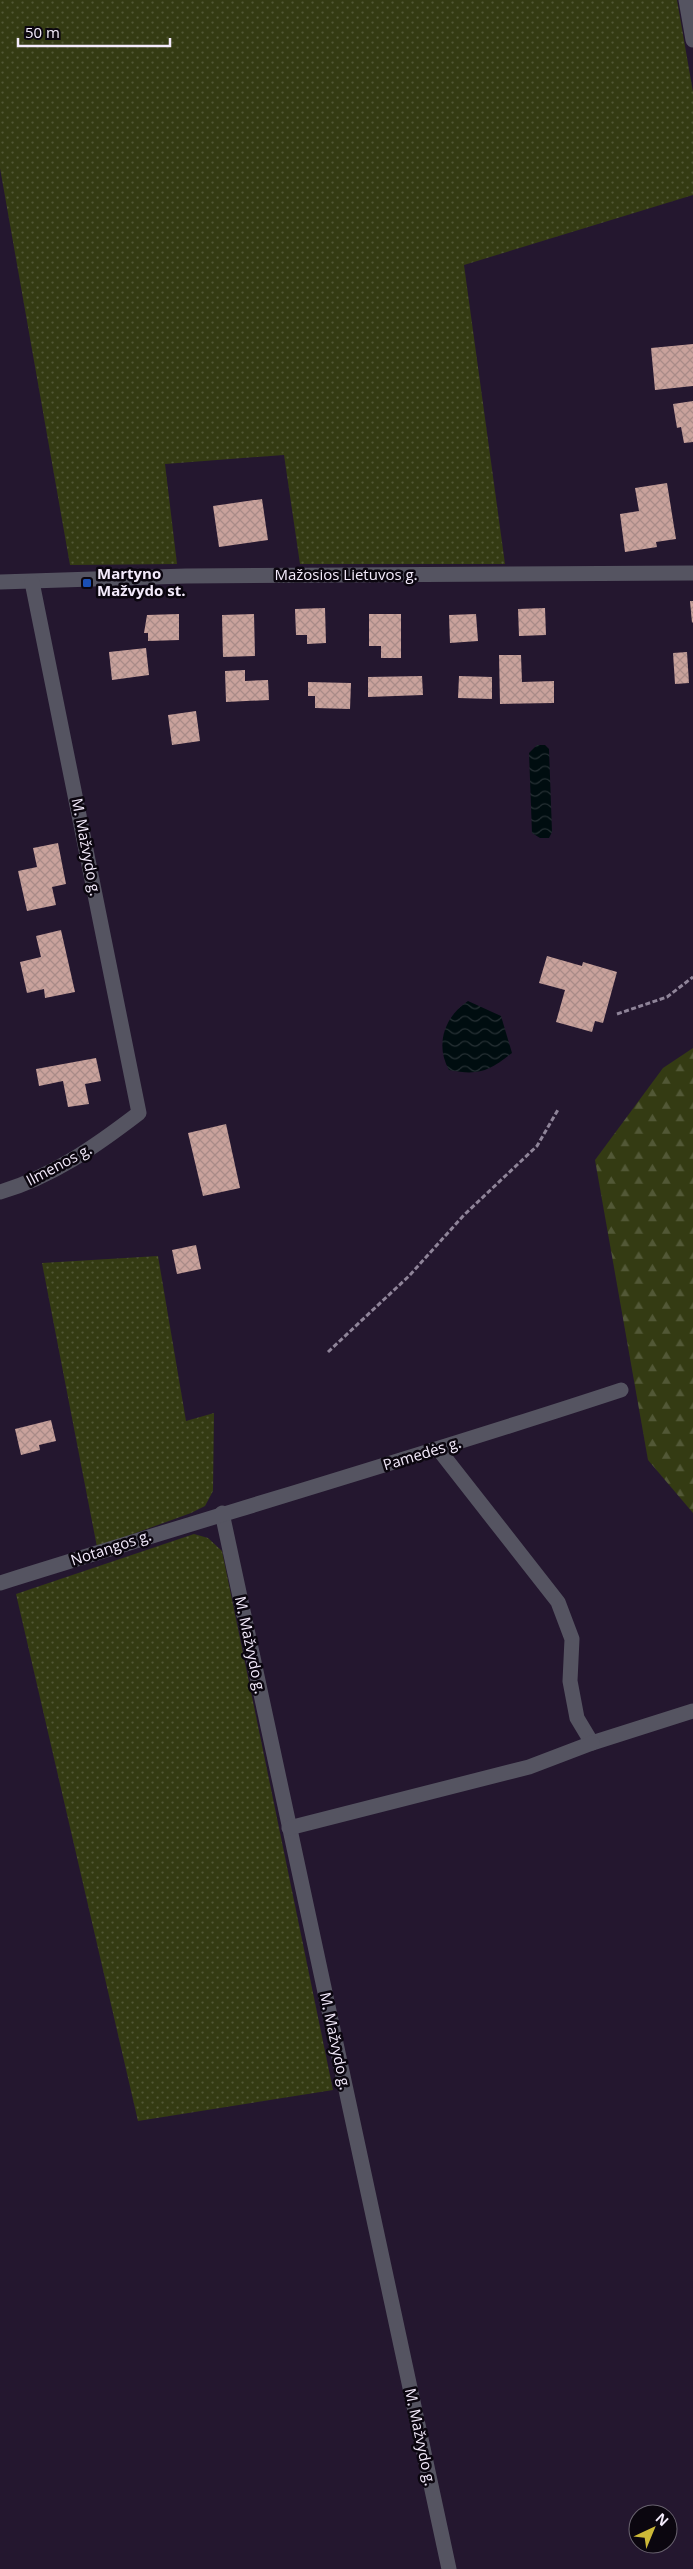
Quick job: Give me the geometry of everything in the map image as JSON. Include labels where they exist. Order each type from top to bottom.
[{"type":"street","points":[[686,0],[693,40]]},
{"type":"street","name":"Mažosios Lietuvos g.","points":[[0,582],[186,576],[693,573]]},
{"type":"street","name":"M. Mažvydo g.","points":[[32,582],[139,1113]]},
{"type":"street","name":"Ilmenos g.","points":[[0,1192],[22,1186],[88,1152],[139,1113]]},
{"type":"street","name":"Pamedės g.","points":[[222,1513],[439,1450],[621,1390]]},
{"type":"street","points":[[439,1450],[558,1602],[572,1639],[570,1681],[577,1718],[592,1743]]},
{"type":"street","name":"M. Mažvydo g.","points":[[222,1513],[449,2569]]},
{"type":"street","name":"Notangos g.","points":[[0,1583],[222,1513]]},
{"type":"street","points":[[289,1828],[529,1767],[592,1743],[693,1711]]},
{"type":"path","points":[[618,1014],[667,997],[693,977]]},
{"type":"path","points":[[328,1352],[408,1276],[464,1216],[538,1146],[559,1108]]},
{"type":"green space","points":[[0,0],[677,0],[693,92],[693,195],[464,265],[505,564],[300,564],[284,455],[165,464],[177,564],[70,565],[0,168]]},
{"type":"green space","points":[[693,1048],[693,1513],[648,1460],[595,1160],[663,1068]]},
{"type":"green space","points":[[158,1256],[186,1421],[214,1413],[213,1491],[205,1506],[191,1513],[97,1547],[42,1263]]},
{"type":"green space","points":[[194,1534],[208,1538],[222,1551],[333,2090],[138,2121],[16,1594]]},
{"type":"water","points":[[537,745],[545,745],[549,749],[552,832],[549,838],[540,838],[532,833],[529,753]]},
{"type":"water","points":[[468,1001],[501,1016],[512,1053],[490,1068],[476,1072],[449,1070],[443,1051],[444,1032],[453,1015]]},
{"type":"building","points":[[693,344],[693,386],[655,390],[651,348]]},
{"type":"building","points":[[693,401],[693,442],[684,443],[681,427],[677,428],[673,404]]},
{"type":"building","points":[[667,483],[676,539],[656,542],[657,547],[625,552],[620,514],[639,511],[635,488]]},
{"type":"building","points":[[262,499],[268,540],[219,547],[213,506]]},
{"type":"building","points":[[690,601],[693,601],[692,623]]},
{"type":"building","points":[[325,608],[326,643],[307,644],[307,635],[296,635],[295,609]]},
{"type":"building","points":[[545,608],[546,635],[519,636],[518,609]]},
{"type":"building","points":[[179,614],[179,640],[148,641],[148,633],[144,633],[147,615]]},
{"type":"building","points":[[254,614],[255,656],[223,657],[222,615]]},
{"type":"building","points":[[369,614],[401,614],[401,658],[381,658],[381,646],[369,646]]},
{"type":"building","points":[[476,614],[478,641],[450,643],[449,615]]},
{"type":"building","points":[[146,648],[149,675],[112,680],[109,652]]},
{"type":"building","points":[[687,652],[689,683],[675,684],[673,653]]},
{"type":"building","points":[[499,655],[521,655],[522,682],[554,681],[554,703],[500,704]]},
{"type":"building","points":[[245,670],[245,681],[268,680],[269,700],[226,702],[225,671]]},
{"type":"building","points":[[422,676],[423,695],[368,697],[368,677]]},
{"type":"building","points":[[459,676],[492,677],[492,699],[458,698]]},
{"type":"building","points":[[308,682],[351,683],[350,709],[315,708],[315,696],[308,696]]},
{"type":"building","points":[[196,711],[200,741],[172,745],[168,715]]},
{"type":"building","points":[[58,843],[66,884],[52,887],[56,905],[27,911],[18,871],[37,867],[33,848]]},
{"type":"building","points":[[61,930],[75,992],[45,998],[44,989],[27,993],[20,962],[41,957],[36,936]]},
{"type":"building","points":[[547,956],[582,966],[583,962],[617,972],[603,1023],[595,1021],[592,1032],[556,1022],[565,990],[539,983]]},
{"type":"building","points":[[96,1058],[101,1081],[85,1084],[89,1104],[68,1107],[63,1081],[39,1086],[36,1069]]},
{"type":"building","points":[[226,1124],[240,1188],[203,1196],[188,1133]]},
{"type":"building","points":[[196,1245],[201,1269],[177,1274],[172,1250]]},
{"type":"building","points":[[51,1420],[56,1441],[39,1445],[40,1450],[21,1455],[15,1429]]},
{"type":"place","name":"Martyno Mažvydo st.","points":[[87,583]]}]
